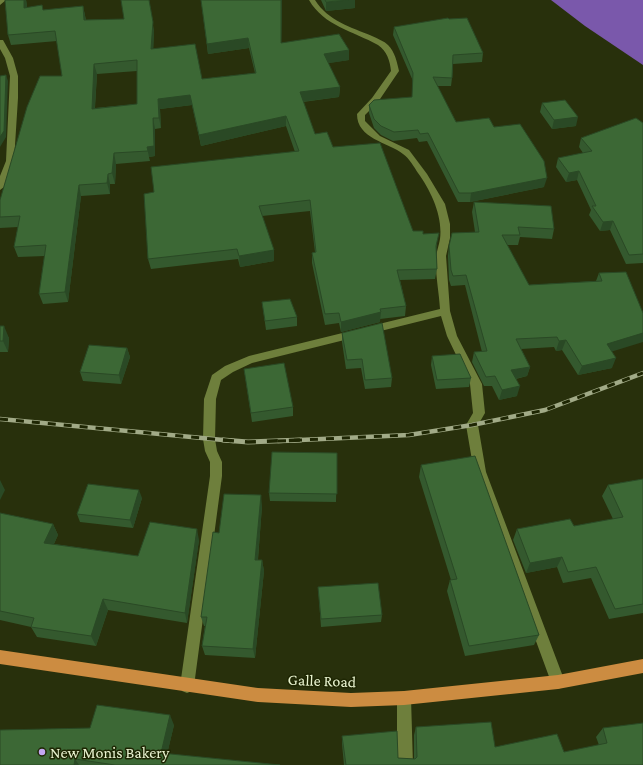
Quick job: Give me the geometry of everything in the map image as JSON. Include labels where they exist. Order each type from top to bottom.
[{"type":"highway","name":"Galle Road","points":[[0,657],[187,686],[258,695],[351,700],[404,698],[558,682],[643,666]]},
{"type":"street","points":[[0,3],[3,0]]},
{"type":"street","points":[[312,0],[316,8],[327,18],[386,47],[394,61],[395,71],[375,100],[361,114],[361,121],[377,138],[406,152],[423,174],[440,204],[445,224],[445,238],[441,256],[445,311],[452,336],[476,384],[479,413],[472,425],[480,472],[558,682]]},
{"type":"street","points":[[0,42],[9,58],[14,76],[14,98],[10,161],[0,187]]},
{"type":"street","points":[[187,686],[216,476],[216,462],[211,451],[209,439],[210,398],[216,378],[229,369],[249,360],[445,311]]},
{"type":"street","points":[[404,698],[405,765]]},
{"type":"shaded area","points":[[551,0],[643,0],[643,65],[585,26]]},
{"type":"building","points":[[5,0],[24,0],[24,8],[42,5],[43,10],[83,6],[84,20],[124,19],[121,0],[149,0],[153,22],[151,49],[195,44],[202,79],[256,73],[248,38],[207,44],[201,0],[281,0],[281,43],[339,34],[349,50],[324,54],[340,87],[300,92],[315,134],[327,132],[333,147],[380,143],[413,231],[423,231],[423,234],[439,233],[436,246],[437,269],[397,270],[406,306],[380,309],[381,312],[341,322],[339,313],[325,314],[312,253],[316,252],[310,200],[259,206],[274,250],[239,256],[237,249],[148,259],[144,194],[154,192],[151,167],[299,151],[286,116],[199,135],[190,95],[158,99],[159,118],[153,118],[154,146],[147,147],[148,151],[114,153],[112,173],[108,174],[107,183],[79,185],[65,292],[39,294],[46,245],[14,247],[20,216],[0,217],[0,200],[27,107],[40,76],[62,76],[55,31],[8,35]],"holes":[[[137,60],[137,104],[92,109],[94,64]]]},
{"type":"building","points":[[325,0],[349,0],[326,2]]},
{"type":"building","points":[[448,18],[467,18],[483,53],[453,55],[452,78],[433,77],[456,122],[489,118],[494,127],[520,124],[544,161],[547,178],[471,193],[459,193],[428,133],[420,134],[418,130],[394,132],[381,126],[374,119],[369,105],[374,100],[412,97],[413,73],[394,27]]},
{"type":"building","points":[[6,75],[4,131],[0,137],[0,76]]},
{"type":"building","points":[[565,100],[578,117],[554,120],[542,103]]},
{"type":"building","points":[[636,118],[643,123],[643,254],[629,255],[613,221],[603,222],[592,206],[596,206],[579,171],[569,173],[558,158],[592,151],[581,138]]},
{"type":"building","points":[[474,202],[551,206],[554,229],[518,227],[520,235],[502,235],[529,285],[602,281],[599,273],[626,272],[643,313],[643,333],[607,344],[616,358],[582,366],[566,340],[559,341],[557,337],[516,339],[530,367],[511,370],[520,386],[502,390],[495,376],[486,377],[474,352],[487,351],[466,275],[453,276],[451,270],[449,246],[452,233],[479,232]]},
{"type":"building","points":[[290,299],[297,317],[265,321],[262,302]]},
{"type":"building","points":[[382,323],[392,378],[365,380],[362,359],[347,360],[342,333]]},
{"type":"building","points":[[0,326],[4,326],[3,341],[0,341]]},
{"type":"building","points":[[89,345],[127,348],[119,375],[80,372]]},
{"type":"building","points":[[460,354],[471,378],[437,380],[432,356]]},
{"type":"building","points":[[284,363],[293,407],[251,413],[244,369]]},
{"type":"building","points":[[272,452],[337,453],[337,494],[269,493]]},
{"type":"building","points":[[475,456],[539,635],[469,646],[450,580],[457,579],[421,465]]},
{"type":"building","points":[[643,479],[643,604],[615,609],[596,567],[568,572],[562,557],[530,563],[517,529],[570,519],[574,526],[623,517],[608,485]]},
{"type":"building","points":[[88,484],[139,490],[130,520],[77,514]]},
{"type":"building","points":[[224,494],[261,495],[255,560],[262,560],[253,649],[202,646],[207,617],[201,617],[213,532],[219,533]]},
{"type":"building","points":[[0,513],[53,524],[44,543],[138,556],[150,522],[197,529],[185,613],[103,599],[91,636],[31,627],[34,618],[0,611]]},
{"type":"building","points":[[378,583],[382,615],[321,619],[318,587]]},
{"type":"building","points":[[97,705],[170,715],[161,753],[280,765],[115,765],[75,759],[74,765],[0,765],[0,730],[90,728]]},
{"type":"building","points":[[491,722],[495,747],[557,734],[564,752],[607,743],[603,728],[643,723],[643,765],[346,765],[342,736],[397,731],[398,758],[415,759],[417,757],[416,727]]},
{"type":"railway","points":[[294,440],[409,435],[472,425],[545,410],[643,373]]},
{"type":"railway","points":[[0,419],[225,440]]},
{"type":"railway","points":[[225,440],[248,442],[294,440]]},
{"type":"railway","points":[[225,440],[234,441]]},
{"type":"railway","points":[[278,441],[294,440]]},
{"type":"railway","points":[[294,440],[301,440]]},
{"type":"place","name":"New Monis Bakery","points":[[42,752]]}]
